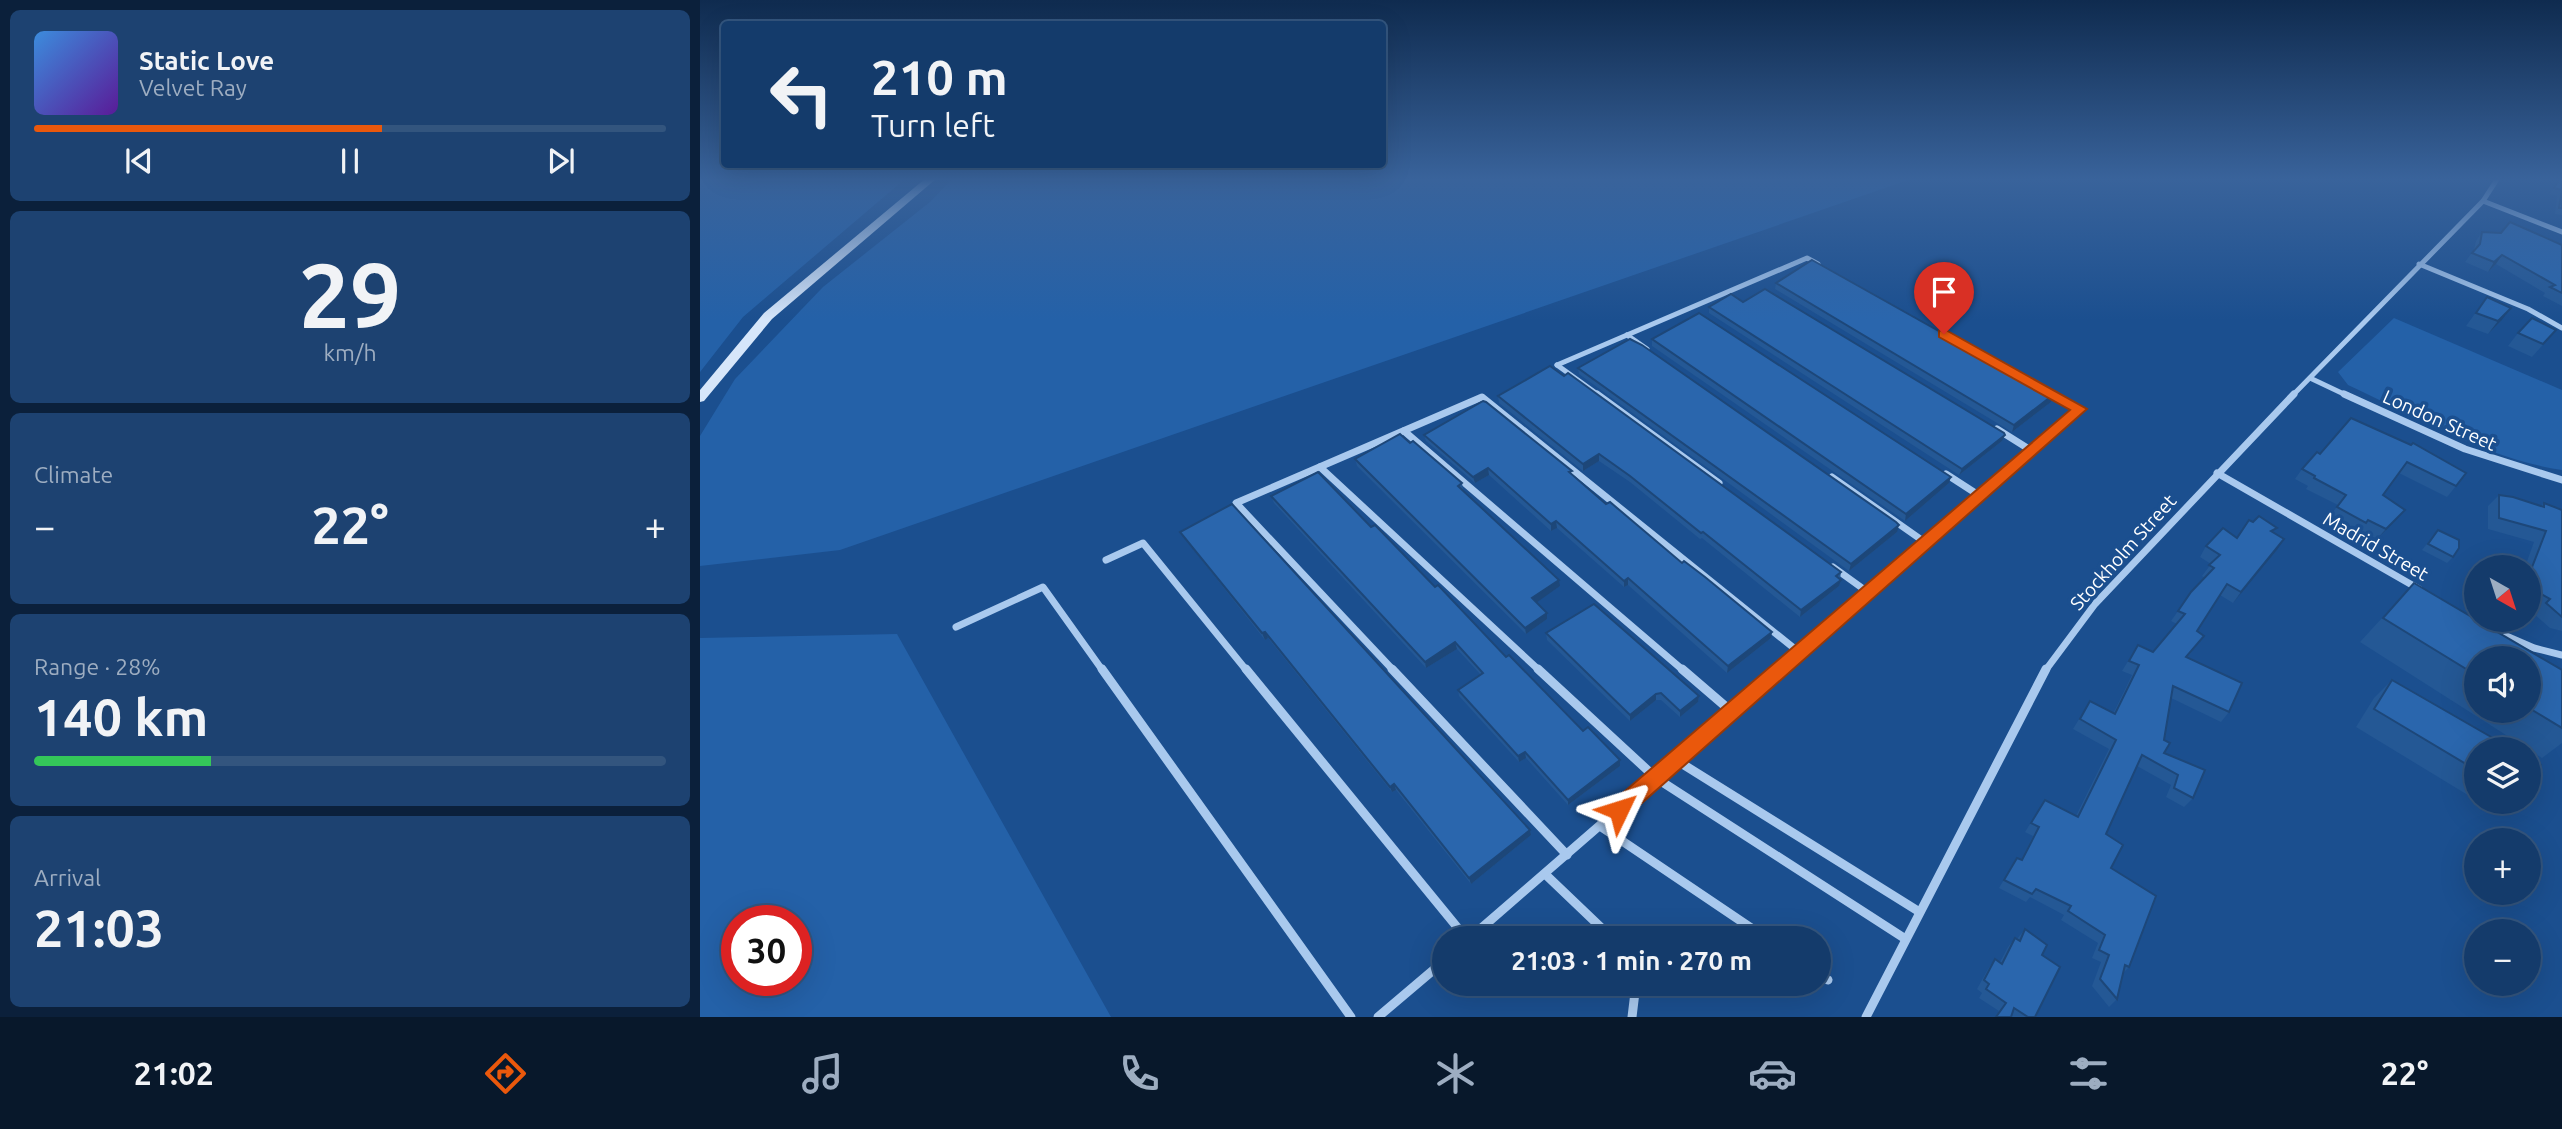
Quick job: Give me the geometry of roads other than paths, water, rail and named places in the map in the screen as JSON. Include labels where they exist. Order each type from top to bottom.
[{"type":"main road","points":[[700,398],[768,316],[876,225]]},
{"type":"street","name":"Stockholm Street","points":[[1866,1017],[2037,683],[2067,638],[2217,473],[2458,225]]},
{"type":"street","points":[[2545,225],[2562,232]]},
{"type":"street","points":[[1724,487],[1558,365],[1807,258],[1831,271]]},
{"type":"street","points":[[2419,264],[2528,309],[2562,328]]},
{"type":"street","points":[[1753,282],[1764,289]]},
{"type":"street","points":[[1691,308],[1703,316]]},
{"type":"street","points":[[1628,335],[1650,351]]},
{"type":"street","points":[[1482,926],[2080,409],[1950,337]]},
{"type":"street","name":"London Street","points":[[2309,378],[2506,467],[2562,480]]},
{"type":"street","points":[[1567,855],[1236,503],[1482,397],[1800,653]]},
{"type":"street","points":[[1985,423],[2032,451]]},
{"type":"street","points":[[1404,431],[1732,712]]},
{"type":"street","points":[[1934,466],[1980,496]]},
{"type":"street","points":[[1320,467],[1656,778],[1904,939]]},
{"type":"street","name":"Madrid Street","points":[[2217,473],[2426,592]]},
{"type":"street","points":[[1827,474],[1927,543]]},
{"type":"street","points":[[1106,560],[1143,543],[1458,926]]},
{"type":"street","points":[[1824,561],[1869,593]]},
{"type":"street","points":[[956,627],[1043,587],[1351,1017]]},
{"type":"street","points":[[2497,632],[2514,641],[2562,655]]},
{"type":"street","points":[[1676,760],[1918,911]]},
{"type":"street","points":[[1600,826],[1748,926]]},
{"type":"street","points":[[1545,874],[1599,926]]},
{"type":"street","points":[[1378,1017],[1432,971]]},
{"type":"street","points":[[1632,1017],[1635,996]]}]
